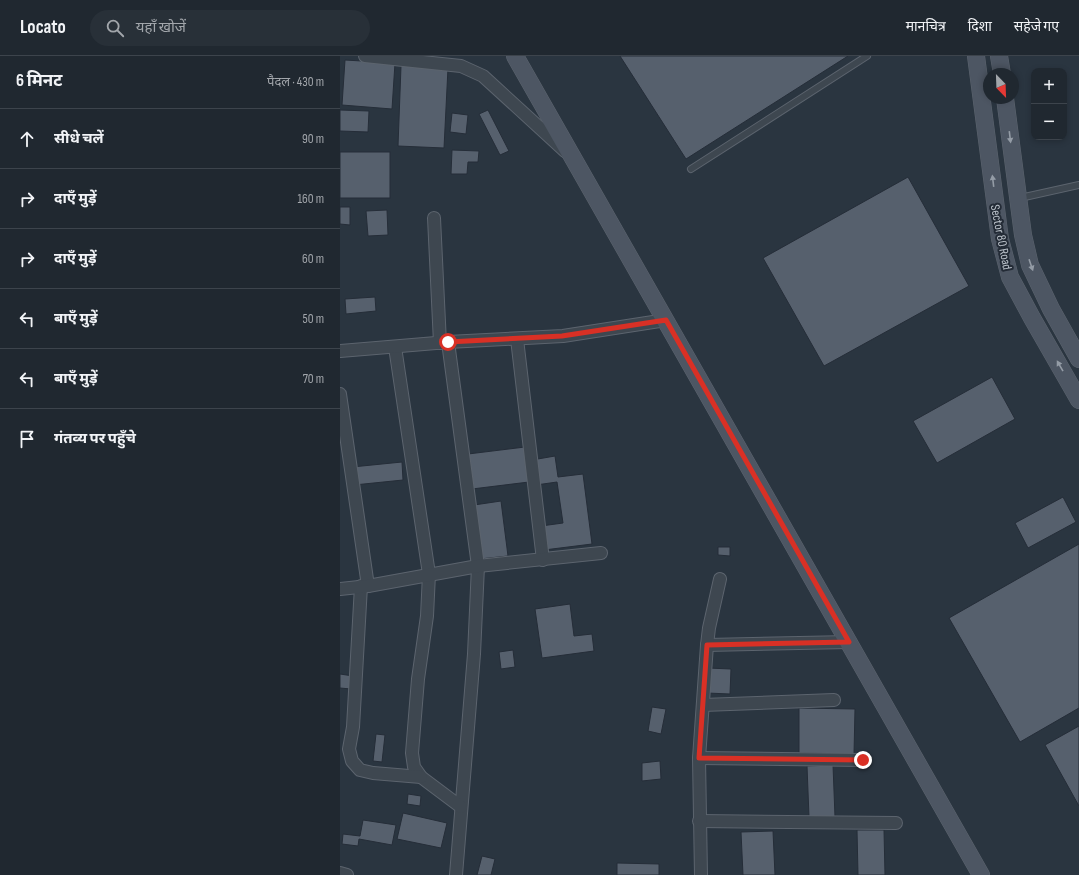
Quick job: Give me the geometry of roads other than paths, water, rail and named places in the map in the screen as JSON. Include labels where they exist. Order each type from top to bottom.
[{"type":"street","points":[[365,56],[461,66],[483,76],[573,158]]},
{"type":"street","points":[[515,56],[981,875]]},
{"type":"street","name":"Sector 80 Road","points":[[976,56],[1000,239],[1010,278],[1079,400]]},
{"type":"street","points":[[1000,56],[1001,68]]},
{"type":"street","name":"Sector 80 Road","points":[[1006,104],[1023,235],[1030,265],[1050,309],[1079,359]]},
{"type":"street","points":[[434,218],[444,343],[478,566],[474,654],[456,875]]},
{"type":"street","points":[[340,351],[562,336],[666,320]]},
{"type":"street","points":[[517,339],[543,560]]},
{"type":"street","points":[[395,347],[429,574],[412,753],[414,767],[421,777],[461,807]]},
{"type":"street","points":[[340,394],[365,586],[353,727],[349,749],[352,760],[360,770],[373,773],[421,777]]},
{"type":"street","points":[[340,589],[478,566],[602,553]]},
{"type":"street","points":[[701,875],[699,758],[707,645],[720,579]]},
{"type":"street","points":[[707,645],[849,642]]},
{"type":"street","points":[[703,705],[834,700]]},
{"type":"street","points":[[699,758],[863,760]]},
{"type":"street","points":[[699,821],[896,823]]},
{"type":"street","points":[[340,873],[347,875]]},
{"type":"lane","points":[[691,169],[867,56]]},
{"type":"lane","points":[[1018,198],[1079,185]]}]
